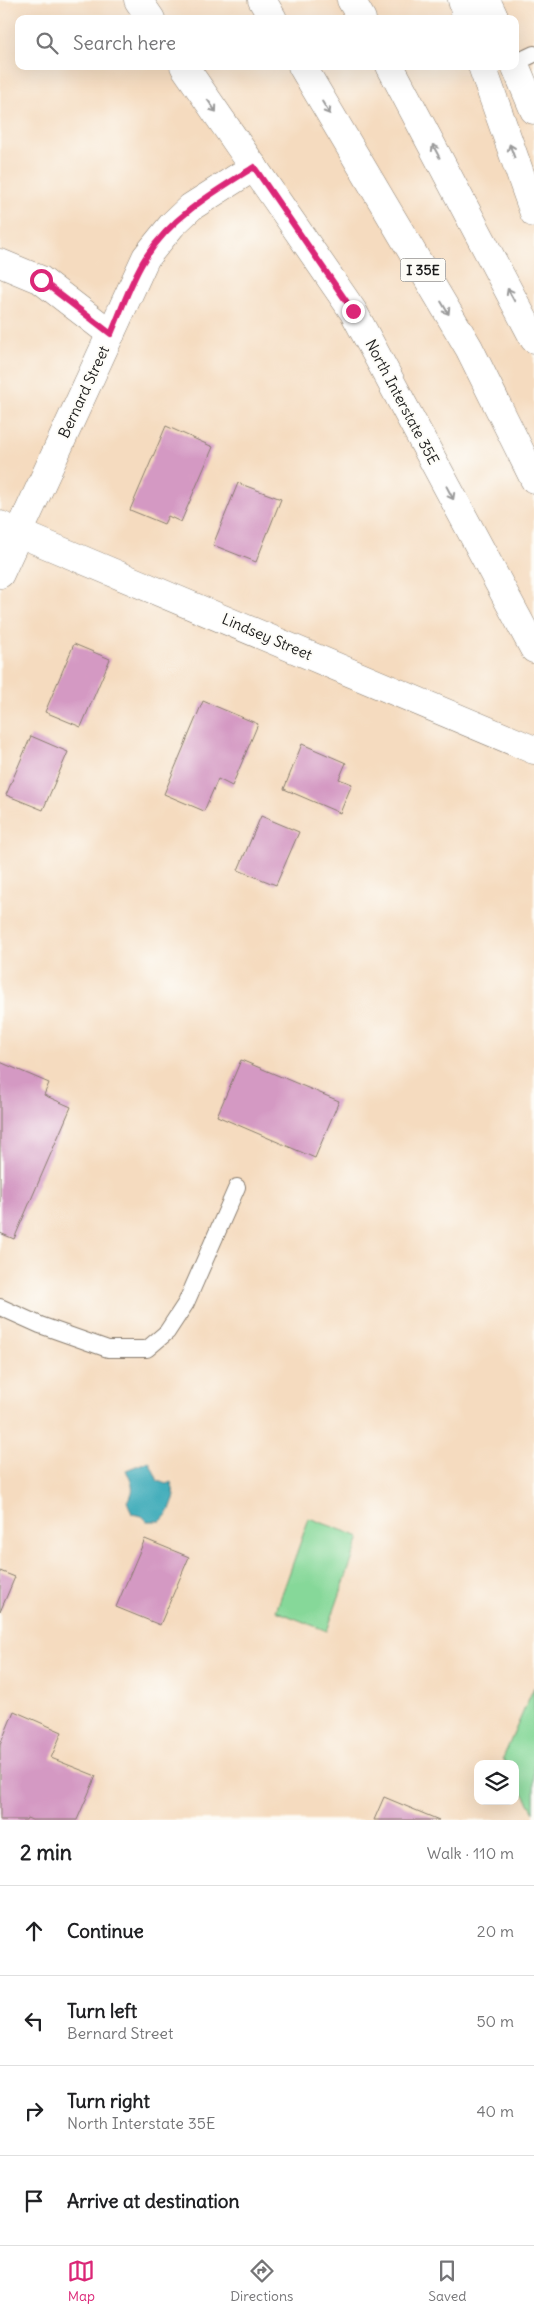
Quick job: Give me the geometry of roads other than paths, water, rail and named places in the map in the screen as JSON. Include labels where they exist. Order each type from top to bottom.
[{"type":"main road","points":[[138,0],[148,15]]},
{"type":"main road","points":[[262,0],[271,15]]},
{"type":"main road","points":[[351,0],[360,15]]},
{"type":"main road","points":[[462,0],[466,15]]},
{"type":"main road","points":[[486,0],[493,15]]},
{"type":"main road","name":"North Interstate 35E","points":[[187,70],[353,311],[534,649]]},
{"type":"main road","name":"I 35E","points":[[304,70],[469,348],[534,479]]},
{"type":"main road","points":[[392,70],[534,339]]},
{"type":"main road","points":[[483,70],[534,213]]},
{"type":"main road","points":[[517,70],[534,110]]},
{"type":"main road","name":"Bernard Street","points":[[0,574],[9,529],[111,334],[146,257],[172,225],[191,207],[254,167]]},
{"type":"main road","points":[[0,263],[41,280],[111,334]]},
{"type":"main road","name":"Lindsey Street","points":[[9,529],[534,750]]},
{"type":"lane","points":[[519,62],[534,54]]},
{"type":"lane","points":[[0,1307],[40,1325],[108,1349],[147,1349],[168,1332],[186,1303],[237,1187]]},
{"type":"water","points":[[149,1461],[158,1481],[166,1484],[171,1482],[175,1496],[169,1512],[161,1521],[147,1521],[142,1516],[132,1514],[127,1501],[132,1490],[126,1470]]}]
